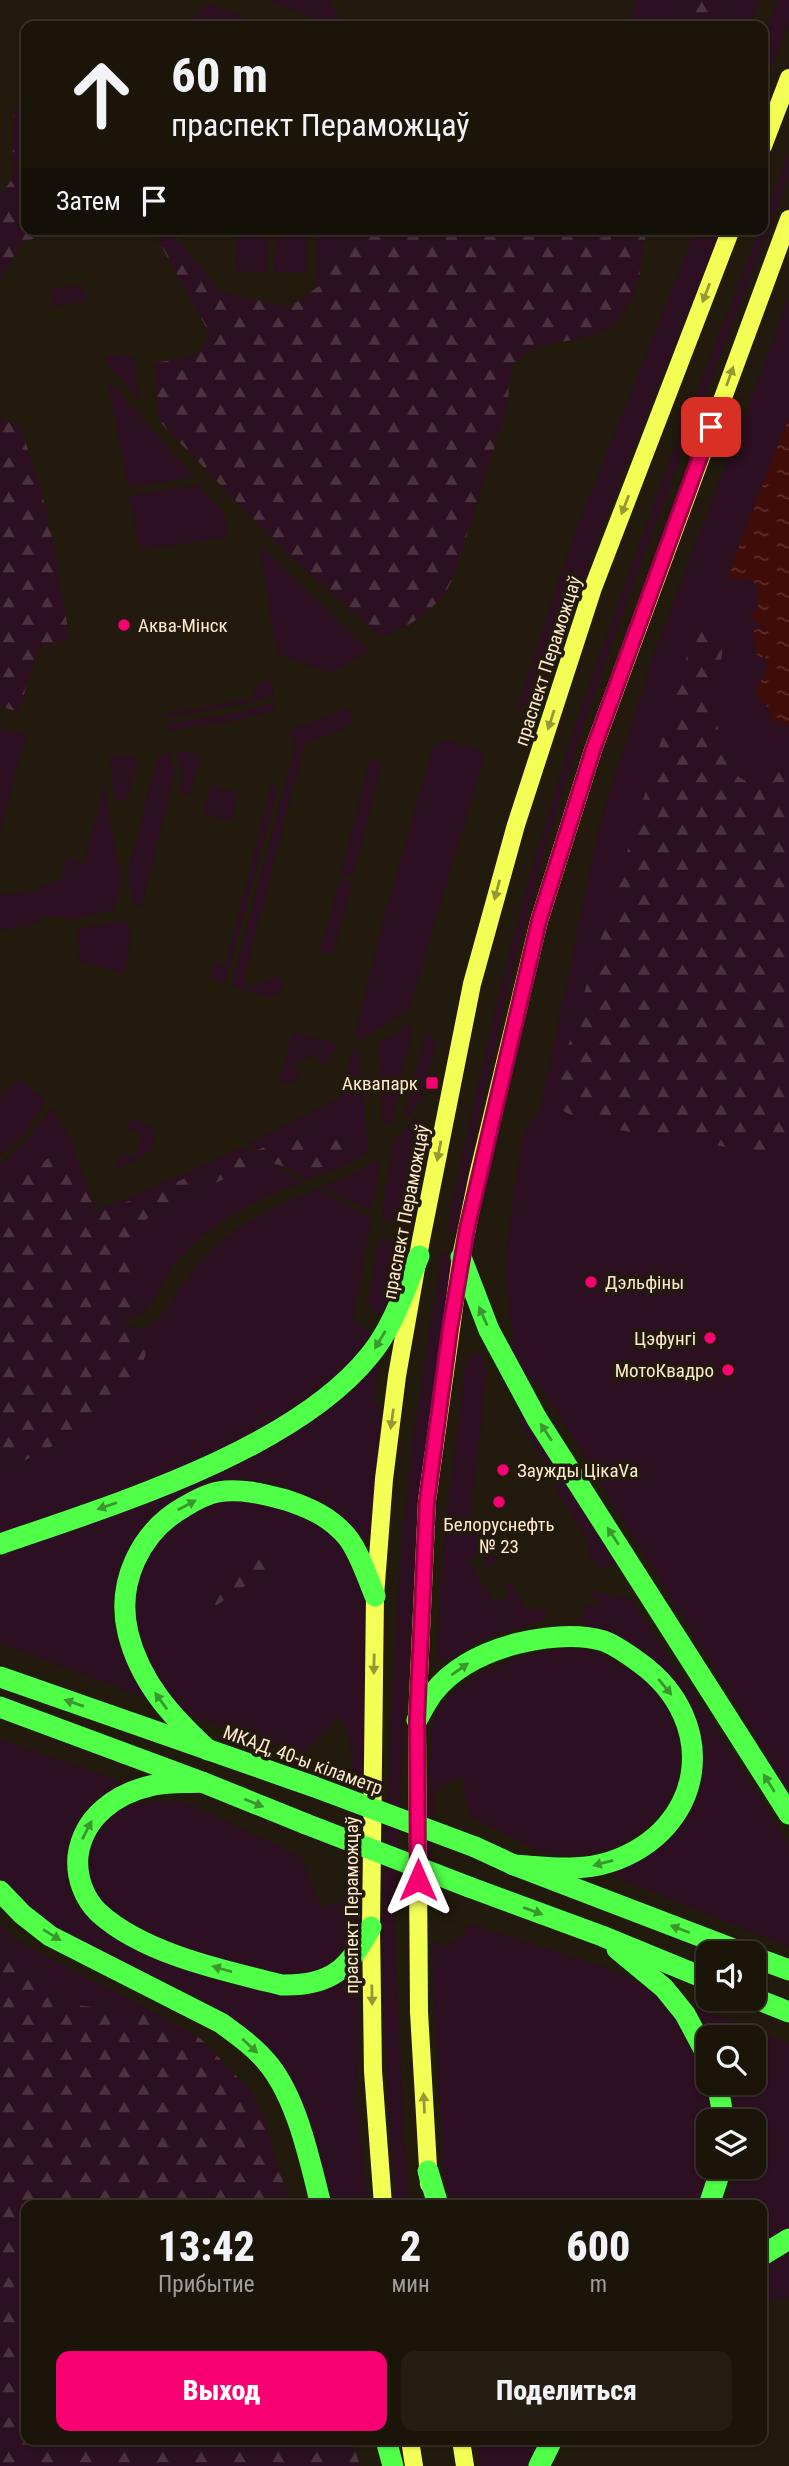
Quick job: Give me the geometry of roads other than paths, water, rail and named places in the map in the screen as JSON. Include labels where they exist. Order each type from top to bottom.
[{"type":"highway","points":[[0,1544],[182,1478],[257,1441],[310,1409],[353,1375],[382,1338],[419,1256]]},
{"type":"highway","points":[[461,1257],[489,1330],[537,1419],[789,1814]]},
{"type":"highway","points":[[208,1750],[175,1720],[148,1682],[134,1653],[128,1632],[125,1610],[127,1585],[134,1562],[145,1540],[162,1522],[192,1502],[215,1492],[235,1490],[256,1493],[308,1507],[326,1517],[348,1539],[375,1596]]},
{"type":"highway","points":[[417,1720],[432,1693],[464,1664],[514,1645],[553,1637],[603,1641],[625,1652],[653,1672],[672,1695],[686,1720],[692,1772],[687,1797],[673,1819],[654,1838],[633,1852],[609,1862],[585,1867],[558,1868],[514,1865]]},
{"type":"highway","name":"МКАД, 40-ы кіламетр","points":[[0,1677],[312,1786],[713,1941]]},
{"type":"highway","points":[[0,1707],[202,1782],[696,1975]]},
{"type":"highway","points":[[202,1782],[154,1785],[108,1803],[90,1821],[80,1843],[77,1867],[83,1892],[99,1913],[121,1929],[155,1947],[282,1985],[302,1985],[329,1978],[357,1954],[371,1927]]},
{"type":"highway","points":[[0,1891],[22,1914],[50,1936],[221,2024],[247,2042],[271,2067],[286,2095],[299,2126],[320,2200]]},
{"type":"highway","points":[[602,1936],[664,1988],[685,2014],[696,2035]]},
{"type":"highway","points":[[766,1961],[789,1970]]},
{"type":"highway","points":[[766,2003],[789,2012]]},
{"type":"highway","points":[[428,2171],[437,2200]]},
{"type":"highway","points":[[711,2200],[718,2179]]},
{"type":"highway","points":[[767,2252],[789,2239]]},
{"type":"highway","points":[[387,2445],[393,2466]]},
{"type":"highway","points":[[539,2466],[550,2445]]},
{"type":"main road","points":[[768,133],[789,78]]},
{"type":"main road","points":[[431,2200],[419,2012],[417,1720],[427,1501],[461,1257],[539,921],[593,750],[789,219]]},
{"type":"main road","name":"праспект Пераможцаў","points":[[383,2200],[373,2071],[371,1927],[375,1596],[385,1466],[397,1376],[472,984],[516,825],[593,588],[729,235]]},
{"type":"main road","points":[[411,2445],[414,2466]]},
{"type":"main road","points":[[462,2445],[465,2466]]},
{"type":"water","points":[[789,417],[789,726],[781,721],[774,723],[770,710],[758,697],[757,688],[768,668],[765,656],[758,658],[753,631],[761,628],[761,625],[749,615],[758,609],[758,586],[750,579],[730,578],[730,569]]},
{"type":"place","name":"Аква-Мінск","points":[[124,625]]},
{"type":"place","name":"Аквапарк","points":[[432,1083]]},
{"type":"place","name":"Дэльфіны","points":[[591,1282]]},
{"type":"place","name":"Цэфунгі","points":[[710,1338]]},
{"type":"place","name":"МотоКвадро","points":[[728,1370]]},
{"type":"place","name":"Заужды ЦікаVа","points":[[503,1470]]},
{"type":"place","name":"Белоруснефть № 23","points":[[499,1502]]}]
